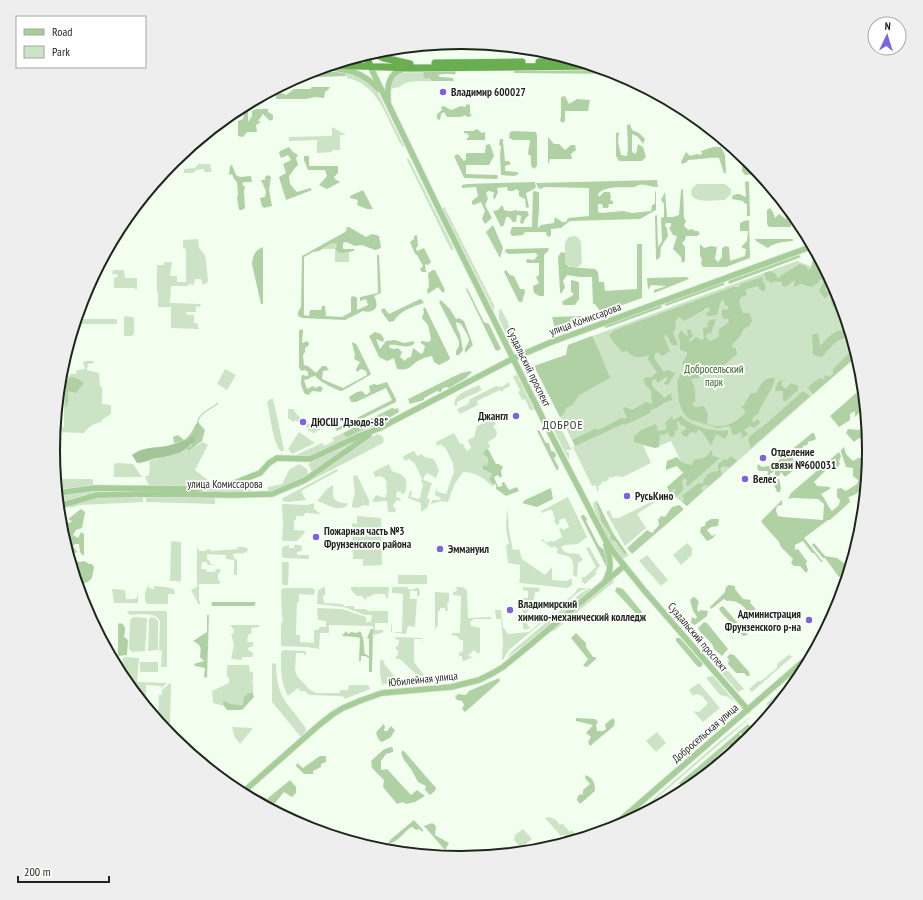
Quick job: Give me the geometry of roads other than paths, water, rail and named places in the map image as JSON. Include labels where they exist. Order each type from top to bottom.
[{"type":"highway","points":[[382,57],[410,66],[563,62]]},
{"type":"highway","points":[[368,61],[370,66]]},
{"type":"highway","points":[[349,65],[576,66]]},
{"type":"main road","name":"Суздальский проспект","points":[[370,66],[546,425],[605,539],[624,566],[748,710]]},
{"type":"main road","points":[[388,103],[387,90],[390,80],[399,71],[410,66]]},
{"type":"main road","points":[[338,69],[349,70],[364,76],[383,93]]},
{"type":"main road","name":"улица Комиссарова","points":[[64,504],[97,495],[272,494],[306,480],[374,431],[514,358],[573,333],[808,248]]},
{"type":"main road","name":"улица Комиссарова","points":[[63,492],[94,488],[196,489],[232,484],[260,473],[269,463],[277,458],[310,460],[359,436],[374,431]]},
{"type":"main road","points":[[603,584],[609,574],[611,563],[605,539]]},
{"type":"main road","name":"Юбилейная улица","points":[[247,788],[312,731],[338,711],[382,693],[451,687],[464,684],[486,676],[502,667],[624,566]]},
{"type":"main road","name":"Добросельская улица","points":[[626,816],[801,663]]},
{"type":"waterway","points":[[194,436],[196,434],[197,423],[201,415],[218,403]]},
{"type":"place","name":"Владимир 600027","points":[[443,92]]},
{"type":"place","name":"Джангл","points":[[516,416]]},
{"type":"place","name":"ДЮСШ \"Дзюдо-88\"","points":[[303,422]]},
{"type":"place","name":"Отделение связи №600031","points":[[763,458]]},
{"type":"place","name":"Велес","points":[[745,479]]},
{"type":"place","name":"РусьКино","points":[[627,496]]},
{"type":"place","name":"Пожарная часть №3 Фрунзенского района","points":[[316,537]]},
{"type":"place","name":"Эммануил","points":[[440,549]]},
{"type":"place","name":"Владимирский химико-механический колледж","points":[[510,610]]},
{"type":"place","name":"Администрация Фрунзенского р-на","points":[[809,620]]},
{"type":"district","name":"ДОБРОЕ","points":[[563,425]]},
{"type":"park label","name":"Добросельский парк","points":[[714,375]]}]
